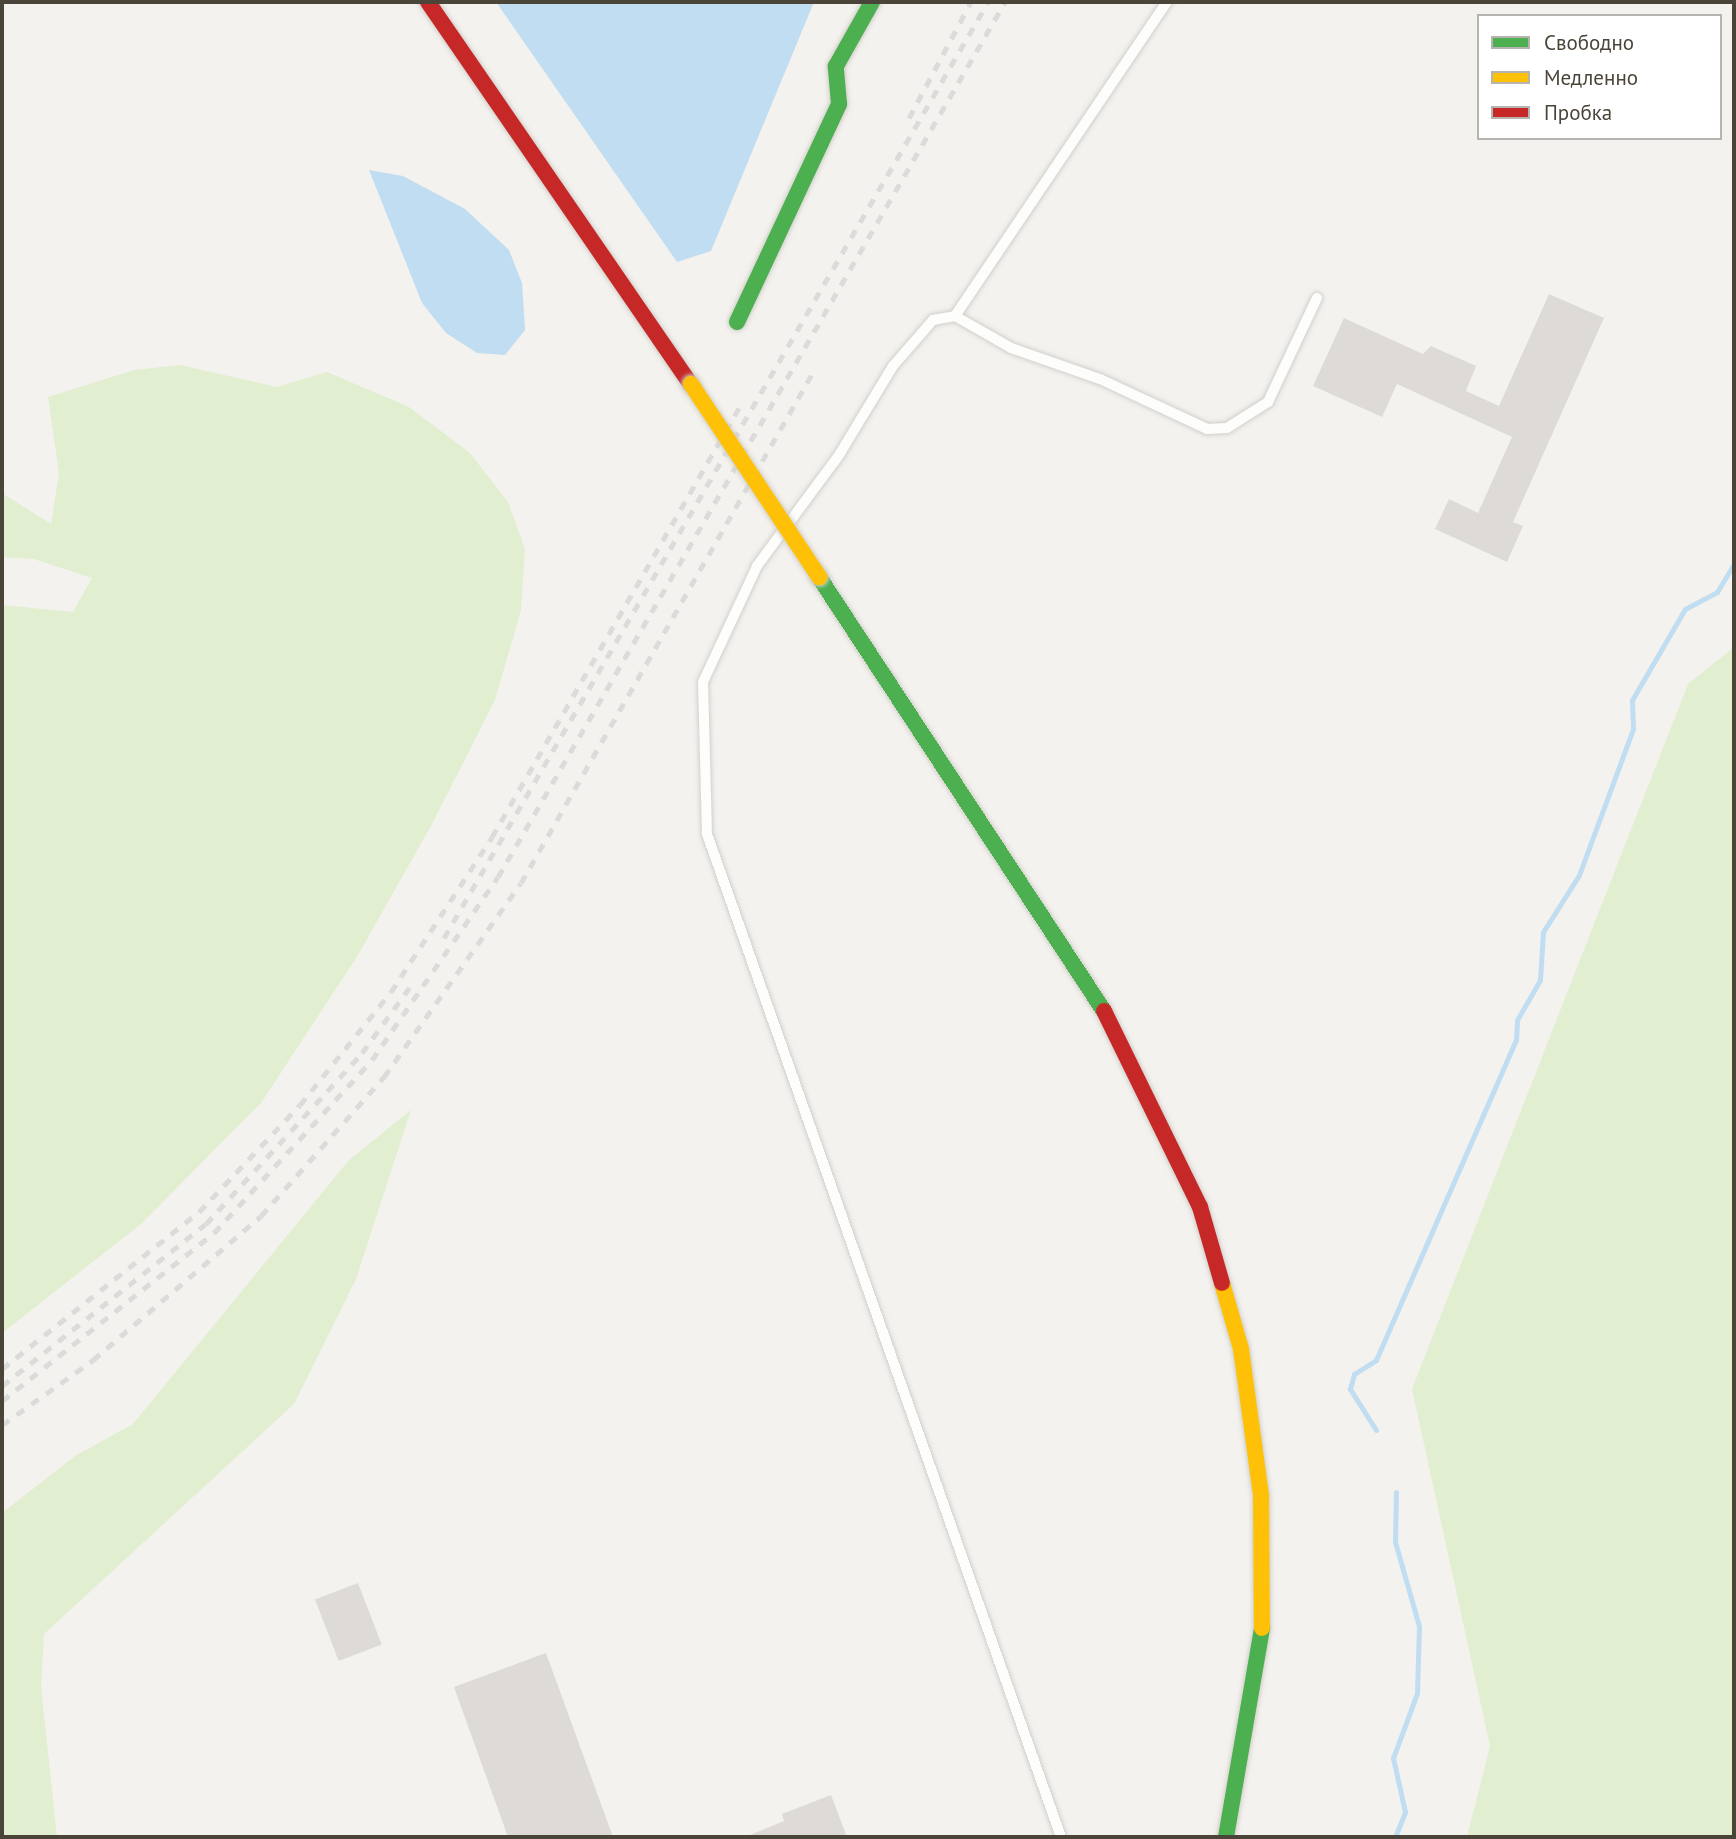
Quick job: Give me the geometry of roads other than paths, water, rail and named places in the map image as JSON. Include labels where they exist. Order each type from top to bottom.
[{"type":"main road","points":[[428,2],[691,383],[1099,1001],[1172,1138],[1200,1207],[1241,1349],[1262,1507],[1262,1638],[1226,1837]]},
{"type":"main road","points":[[737,322],[839,104],[836,66],[872,2]]},
{"type":"lane","points":[[956,316],[1167,2]]},
{"type":"lane","points":[[1061,1837],[707,834],[701,738],[703,682],[757,566],[839,455],[893,366],[933,320],[956,316],[1011,348],[1100,379],[1207,429],[1227,428],[1268,402],[1317,298]]},
{"type":"water","points":[[496,2],[814,2],[711,251],[677,262]]},
{"type":"water","points":[[369,170],[403,176],[465,209],[509,250],[522,283],[525,330],[505,355],[477,353],[446,333],[422,303]]},
{"type":"waterway","points":[[1376,1430],[1350,1389],[1354,1374],[1376,1360],[1516,1040],[1517,1020],[1540,980],[1543,932],[1579,875],[1633,729],[1632,700],[1685,609],[1717,592],[1734,564]]},
{"type":"waterway","points":[[1395,1837],[1405,1812],[1393,1758],[1417,1693],[1419,1626],[1395,1542],[1396,1492]]},
{"type":"railway","points":[[909,118],[971,2]]},
{"type":"railway","points":[[444,938],[988,2]]},
{"type":"railway","points":[[2,1401],[214,1233],[372,1060],[498,877],[1005,2]]},
{"type":"railway","points":[[2,1425],[93,1360],[261,1216],[384,1077],[521,883],[812,374]]},
{"type":"railway","points":[[2,1369],[199,1212],[300,1105],[391,992],[492,837],[743,401]]},
{"type":"railway","points":[[2,1386],[206,1224],[362,1053],[410,987]]}]
